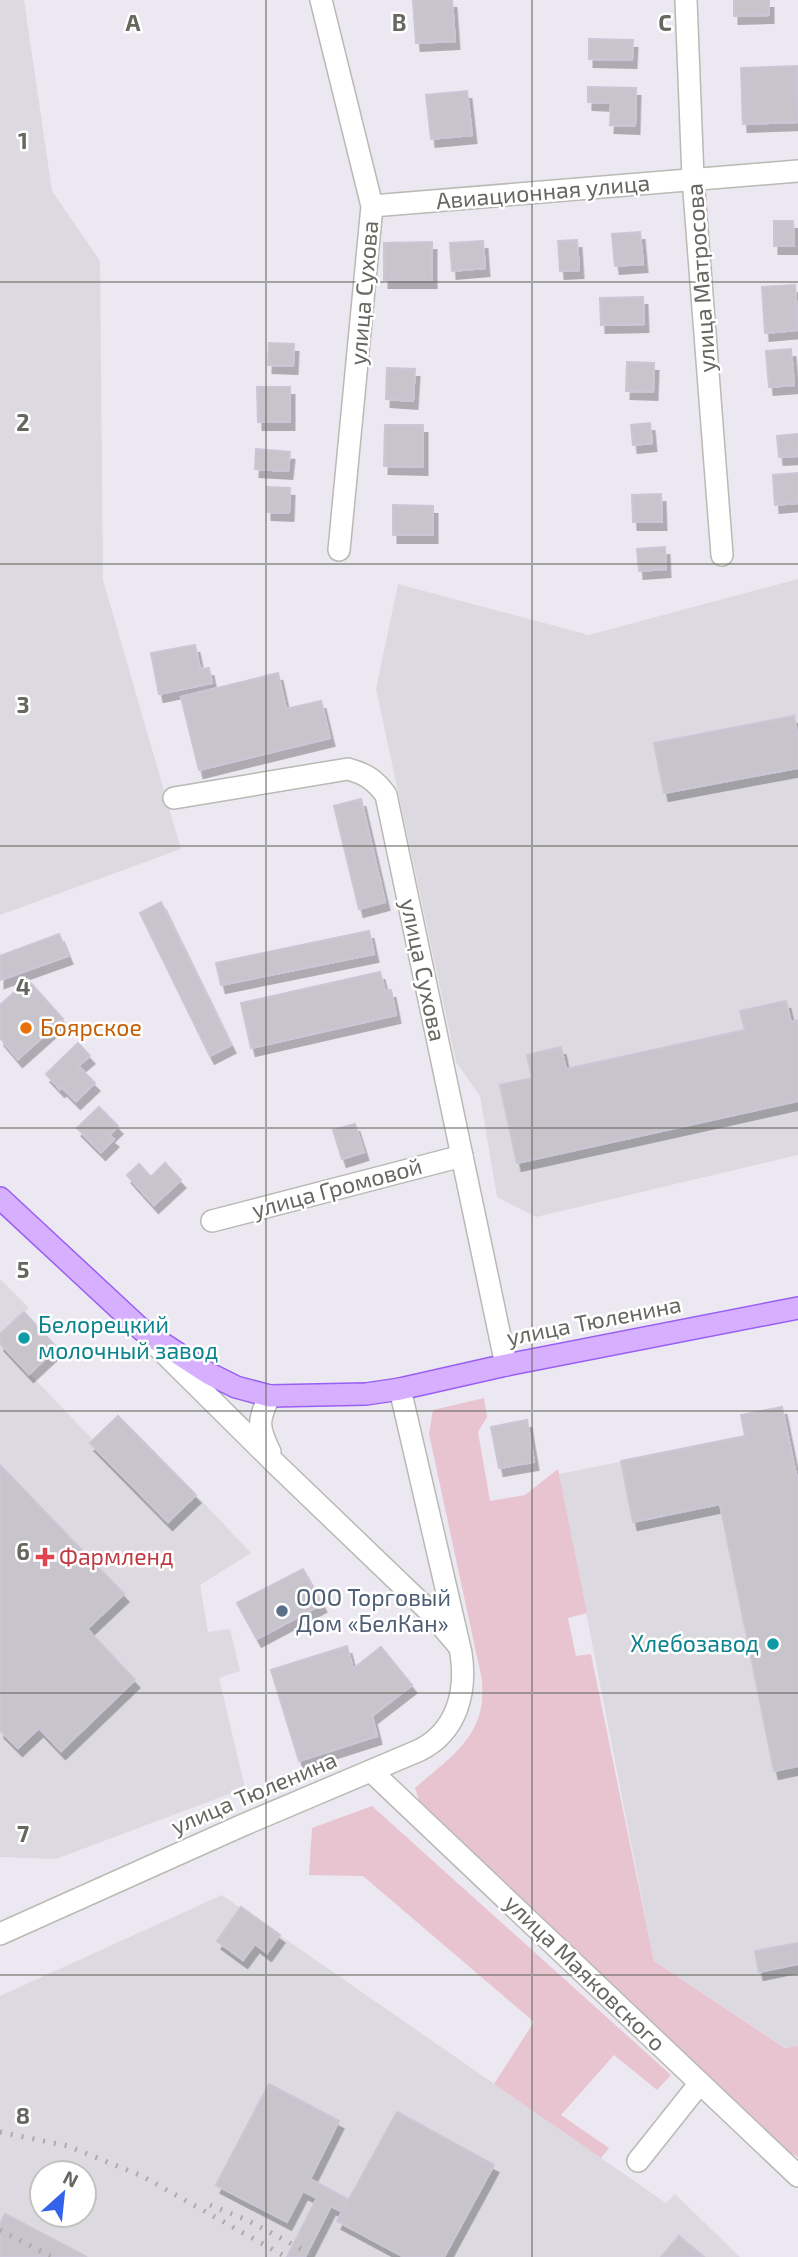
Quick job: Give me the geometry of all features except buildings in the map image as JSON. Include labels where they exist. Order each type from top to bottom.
[{"type":"main road","name":"улица Тюленина","points":[[0,1198],[142,1330],[208,1373],[236,1387],[270,1396],[366,1394],[798,1308]]},
{"type":"street","name":"улица Сухова","points":[[321,0],[372,206],[339,550]]},
{"type":"street","name":"улица Матросова","points":[[686,0],[694,178],[722,555]]},
{"type":"street","name":"Авиационная улица","points":[[372,206],[798,171]]},
{"type":"street","name":"улица Сухова","points":[[174,798],[348,769],[363,773],[377,782],[386,795],[506,1365]]},
{"type":"street","name":"улица Громовой","points":[[212,1221],[462,1156]]},
{"type":"street","name":"улица Тюленина","points":[[142,1330],[428,1610],[460,1648]]},
{"type":"street","name":"улица Тюленина","points":[[0,1934],[430,1745],[447,1726],[462,1695],[460,1648],[400,1388]]},
{"type":"street","points":[[270,1396],[259,1420],[263,1439],[276,1464]]},
{"type":"street","name":"улица Маяковского","points":[[372,1771],[798,2176]]},
{"type":"street","points":[[638,2161],[700,2083]]},
{"type":"shaded area","points":[[0,0],[24,0],[52,191],[100,261],[103,580],[181,849],[0,915]]},
{"type":"shaded area","points":[[798,579],[798,1155],[536,1217],[497,1197],[480,1096],[456,1062],[376,689],[398,584],[589,635]]},
{"type":"shaded area","points":[[0,1279],[29,1308],[24,1312],[57,1348],[30,1374],[93,1440],[90,1444],[168,1522],[196,1495],[251,1553],[200,1585],[208,1632],[230,1629],[240,1671],[219,1678],[245,1788],[56,1859],[0,1857]]},
{"type":"shaded area","points":[[484,1398],[487,1417],[478,1432],[490,1501],[525,1495],[558,1469],[587,1613],[568,1618],[576,1656],[591,1654],[654,1961],[785,2048],[798,2046],[798,2157],[787,2151],[422,1810],[415,1788],[464,1743],[477,1721],[482,1698],[482,1680],[429,1434],[433,1410]]},
{"type":"shaded area","points":[[782,1407],[798,1475],[798,2046],[786,2048],[654,1961],[559,1474],[745,1437],[741,1415]]},
{"type":"shaded area","points":[[372,1806],[671,2075],[657,2090],[614,2055],[561,2115],[609,2148],[601,2158],[494,2084],[534,2022],[363,1876],[309,1875],[312,1828]]},
{"type":"shaded area","points":[[222,1895],[666,2203],[675,2194],[740,2257],[0,2257],[0,1996]]},
{"type":"railway","points":[[0,2132],[68,2146],[142,2176],[286,2257]]},
{"type":"railway","points":[[210,2205],[247,2220],[316,2257]]},
{"type":"railway","points":[[0,2230],[52,2257]]},
{"type":"place","name":"Боярское","points":[[26,1028]]},
{"type":"place","name":"Белорецкий молочный завод","points":[[24,1338]]},
{"type":"place","name":"Фармленд","points":[[45,1557]]},
{"type":"place","name":"ООО Торговый Дом «БелКан»","points":[[282,1611]]},
{"type":"place","name":"Хлебозавод","points":[[773,1644]]}]
